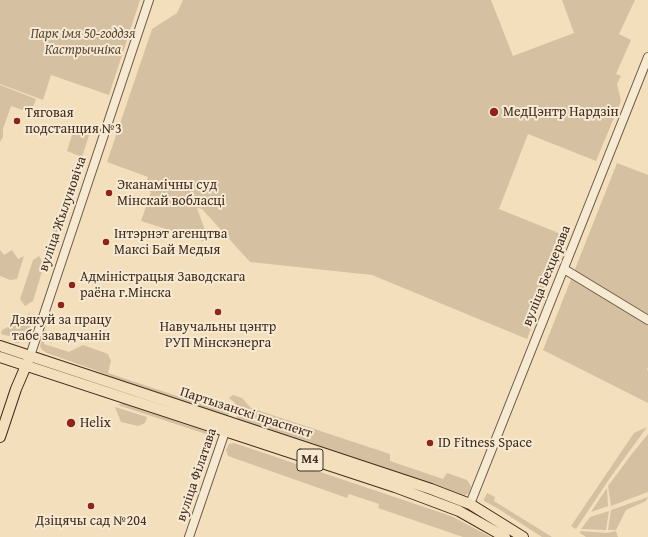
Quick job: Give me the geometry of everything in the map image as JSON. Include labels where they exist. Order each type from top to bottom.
[{"type":"main road","name":"Партызанскі праспект","points":[[0,346],[431,489],[470,504],[523,537]]},
{"type":"main road","name":"вуліца Жылуновіча","points":[[0,437],[16,389],[30,356]]},
{"type":"main road","name":"Партызанскі праспект","points":[[0,357],[395,487],[459,511],[505,537]]},
{"type":"main road","points":[[459,511],[465,510],[470,504]]},
{"type":"street","name":"вуліца Жылуновіча","points":[[30,356],[149,0]]},
{"type":"street","name":"вуліца Бехцерава","points":[[470,504],[648,57]]},
{"type":"street","points":[[564,269],[648,320]]},
{"type":"street","name":"вуліца Філатава","points":[[189,537],[229,422]]},
{"type":"green space","name":"Парк імя 50-годдзя Кастрычніка","points":[[0,0],[140,0],[109,95],[51,75],[43,100],[0,84]]},
{"type":"green space","points":[[183,0],[491,0],[513,56],[574,33],[562,0],[635,0],[619,34],[631,40],[616,74],[621,76],[617,84],[621,101],[596,161],[528,134],[499,209],[566,236],[527,339],[372,275],[250,262],[202,209],[197,208],[207,236],[203,241],[141,221],[151,192],[144,189],[148,177],[107,162],[152,29],[177,13]]},
{"type":"green space","points":[[0,85],[36,99],[31,113],[11,106],[3,129],[3,137],[0,142]]},
{"type":"green space","points":[[92,126],[82,157],[67,151],[72,135]]},
{"type":"green space","points":[[617,163],[648,175],[648,403],[543,350]]},
{"type":"green space","points":[[56,222],[60,223],[50,255],[48,256],[44,250],[47,244],[50,244],[54,231],[51,230],[53,224]]},
{"type":"green space","points":[[0,250],[4,255],[12,250],[18,259],[24,256],[17,279],[10,280],[0,276]]},
{"type":"green space","points":[[39,256],[44,265],[33,301],[25,306],[20,299],[33,260]]},
{"type":"green space","points":[[35,310],[27,337],[24,341],[17,343],[0,338],[11,341],[13,337],[1,334],[2,330],[27,317],[30,311],[28,320],[31,321]]},
{"type":"green space","points":[[45,329],[52,343],[45,340],[44,344],[69,352],[83,345],[108,354],[111,361],[108,373],[216,409],[220,404],[230,407],[228,416],[127,383],[47,353],[42,350],[40,346]]},
{"type":"green space","points":[[233,395],[242,398],[251,408],[390,454],[390,461],[443,479],[447,473],[467,480],[471,486],[469,493],[463,497],[237,419],[237,408],[235,403],[229,398]]},
{"type":"green space","points":[[122,403],[213,434],[212,436],[118,405]]},
{"type":"green space","points":[[115,407],[147,417],[145,423],[138,426],[121,422]]},
{"type":"green space","points":[[647,427],[610,478],[576,529],[571,526],[634,433]]},
{"type":"green space","points":[[648,434],[648,492],[611,506],[608,486]]},
{"type":"green space","points":[[234,443],[451,516],[491,537],[463,537],[378,508],[379,504],[349,494],[347,498],[228,456],[226,450],[229,444]]},
{"type":"green space","points":[[607,488],[608,506],[591,512]]},
{"type":"green space","points":[[487,493],[495,497],[494,501],[552,537],[542,537],[484,501]]},
{"type":"green space","points":[[648,497],[646,501],[626,510],[616,530],[608,530],[611,510]]},
{"type":"green space","points":[[609,511],[606,530],[581,529],[590,517]]},
{"type":"green space","points":[[580,531],[607,533],[616,531],[618,537],[586,537],[580,533]]},
{"type":"place","name":"МедЦэнтр Нардзін","points":[[494,112]]},
{"type":"place","name":"Тяговая подстанция №3","points":[[17,121]]},
{"type":"place","name":"Эканамічны суд Мінскай вобласці","points":[[109,193]]},
{"type":"place","name":"Інтэрнэт агенцтва Максі Бай Медыя","points":[[106,242]]},
{"type":"place","name":"Адміністрацыя Заводскага раёна г.Мінска","points":[[72,285]]},
{"type":"place","name":"Дзякуй за працу табе завадчанін","points":[[61,305]]},
{"type":"place","name":"Навучальны цэнтр РУП Мінскэнерга","points":[[218,312]]},
{"type":"place","name":"Helix","points":[[71,423]]},
{"type":"place","name":"ID Fitness Space","points":[[430,443]]},
{"type":"place","name":"Дзіцячы сад №204","points":[[91,506]]}]
